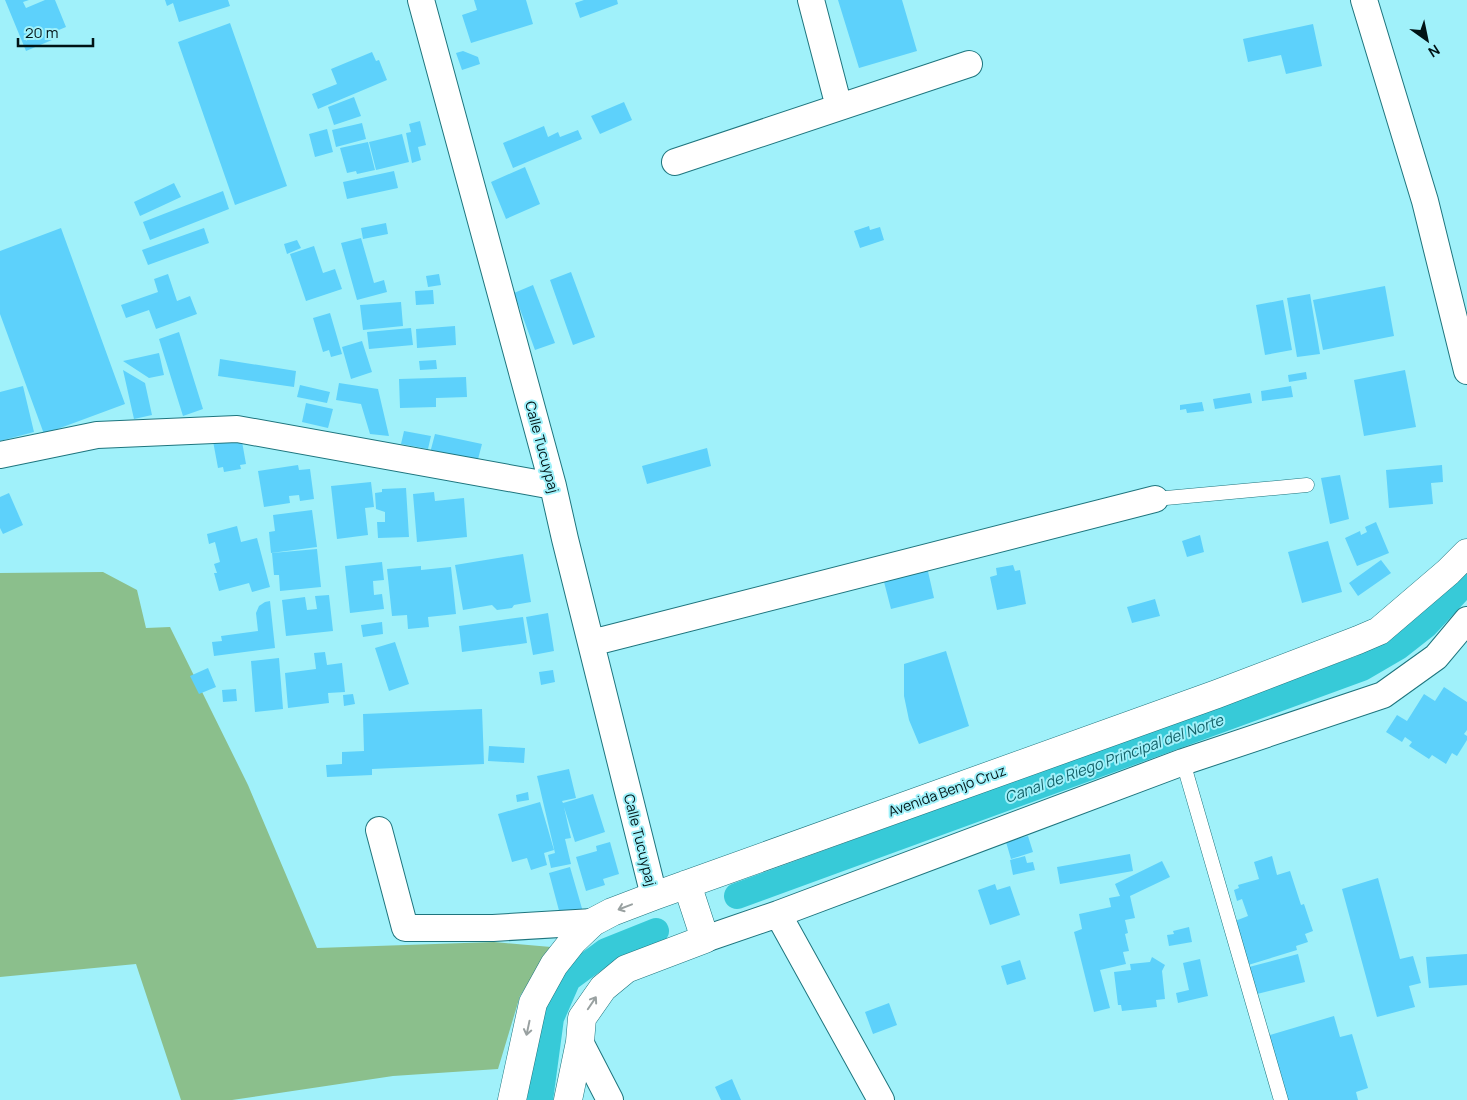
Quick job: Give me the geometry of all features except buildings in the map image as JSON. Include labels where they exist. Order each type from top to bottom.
[{"type":"street","name":"Calle Tucuypaj","points":[[421,0],[553,486],[654,896]]},
{"type":"street","points":[[811,0],[839,107]]},
{"type":"street","points":[[1364,0],[1425,201],[1467,371]]},
{"type":"street","points":[[675,162],[969,64]]},
{"type":"street","points":[[0,455],[97,435],[237,429],[553,486]]},
{"type":"street","points":[[591,643],[1155,499]]},
{"type":"street","name":"Avenida Benjo Cruz","points":[[512,1100],[533,1002],[554,965],[573,941],[593,922],[612,912],[654,896],[1208,697],[1358,640],[1385,626],[1448,572],[1467,553]]},
{"type":"street","points":[[568,1100],[580,1042],[582,1018],[603,988],[626,969],[1183,762],[1383,695],[1436,657],[1467,620]]},
{"type":"street","points":[[379,830],[406,928],[493,928],[593,922]]},
{"type":"street","points":[[687,884],[705,939]]},
{"type":"street","points":[[778,914],[881,1100]]},
{"type":"street","points":[[580,1042],[610,1100]]},
{"type":"lane","points":[[1155,499],[1307,484]]},
{"type":"lane","points":[[1183,762],[1281,1100]]},
{"type":"green space","points":[[103,572],[137,590],[146,628],[170,627],[248,785],[317,948],[494,942],[551,947],[520,996],[498,1069],[393,1076],[232,1100],[181,1100],[136,964],[0,977],[0,573]]},
{"type":"waterway","name":"Canal de Riego Principal del Norte","points":[[737,896],[1362,668],[1398,647],[1426,625],[1467,581]]},
{"type":"waterway","name":"Canal de Riego Principal del Norte","points":[[540,1100],[551,1018],[568,979],[606,951],[656,931]]}]
